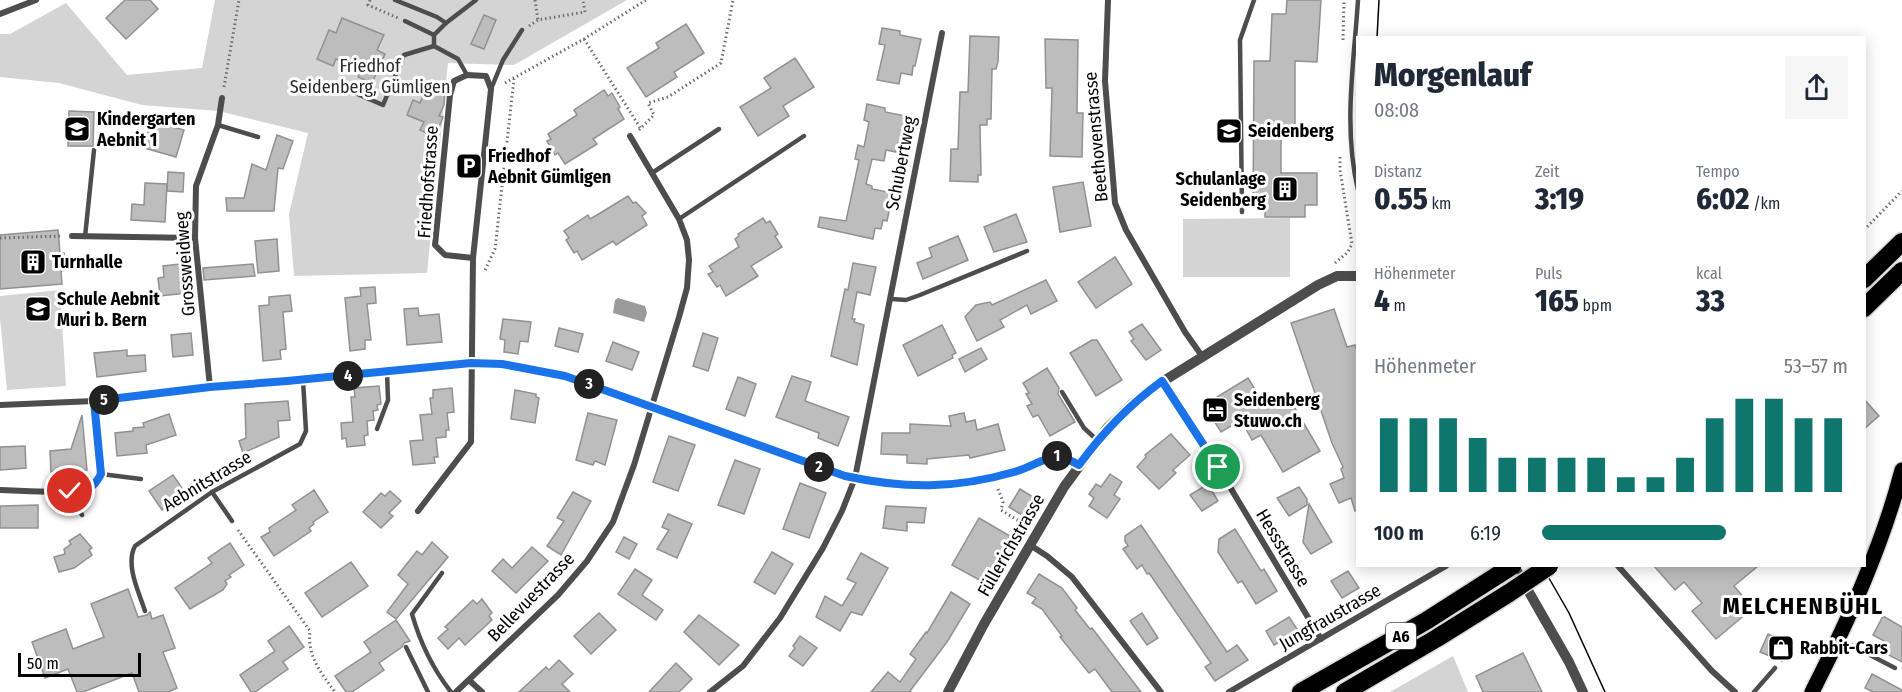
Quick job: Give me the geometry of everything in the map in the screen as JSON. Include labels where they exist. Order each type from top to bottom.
[{"type":"highway","points":[[1866,277],[1902,242]]},
{"type":"highway","points":[[1866,306],[1902,271]]},
{"type":"highway","name":"A6","points":[[1345,692],[1437,638],[1548,567]]},
{"type":"highway","name":"A6","points":[[1301,692],[1401,636],[1508,569]]},
{"type":"main road","points":[[1812,692],[1839,639],[1874,553],[1902,470]]},
{"type":"street","points":[[0,14],[36,0]]},
{"type":"street","name":"Beethovenstrasse","points":[[1108,0],[1105,81],[1115,203],[1126,230],[1185,332],[1202,356]]},
{"type":"street","name":"Schubertweg","points":[[855,478],[942,33]]},
{"type":"street","points":[[418,511],[471,442],[473,258],[491,89],[486,76],[467,75]]},
{"type":"street","name":"Friedhofstrasse","points":[[467,75],[454,81],[450,95],[435,244],[445,255],[473,258]]},
{"type":"street","name":"Grossweidweg","points":[[210,387],[195,238],[196,186],[218,125],[222,98]]},
{"type":"street","name":"Bellevuestrasse","points":[[456,692],[558,596],[607,532],[625,494],[687,288],[689,260],[687,240],[679,219],[630,136]]},
{"type":"street","points":[[72,236],[195,238]]},
{"type":"street","name":"Füllerichstrasse","points":[[948,692],[1039,529],[1079,465],[1097,440],[1132,404],[1162,381],[1330,278],[1348,274],[1356,276]]},
{"type":"street","points":[[0,405],[94,401],[210,387],[471,363],[502,364],[565,376],[835,473],[855,478],[891,484],[934,487],[995,478],[1054,457],[1066,457],[1079,465]]},
{"type":"street","name":"Hessstrasse","points":[[1162,381],[1218,467],[1321,639]]},
{"type":"street","points":[[0,490],[70,491],[85,490],[95,485],[101,474],[94,401]]},
{"type":"street","points":[[710,692],[743,666],[780,618],[823,548],[842,511],[855,478]]},
{"type":"street","points":[[1030,545],[1059,565],[1077,583],[1161,692]]},
{"type":"street","name":"Jungfraustrasse","points":[[1229,692],[1444,567]]},
{"type":"street","points":[[1618,567],[1712,671],[1735,692]]},
{"type":"street","points":[[1508,569],[1569,662],[1583,692]]},
{"type":"street","points":[[470,681],[482,692]]},
{"type":"lane","points":[[395,0],[446,23]]},
{"type":"lane","points":[[434,46],[434,36],[446,23],[476,0]]},
{"type":"lane","points":[[1242,212],[1240,40],[1254,0]]},
{"type":"lane","points":[[1356,179],[1352,158],[1350,114],[1358,0]]},
{"type":"lane","points":[[405,21],[434,36]]},
{"type":"lane","points":[[491,89],[503,60],[522,30]]},
{"type":"lane","points":[[334,84],[383,105],[404,55],[434,46],[458,59],[467,75]]},
{"type":"lane","points":[[218,125],[258,137]]},
{"type":"lane","points":[[652,173],[719,129]]},
{"type":"lane","points":[[679,219],[804,136]]},
{"type":"lane","points":[[85,237],[94,150]]},
{"type":"lane","points":[[891,299],[906,300],[1027,251]]},
{"type":"lane","points":[[377,429],[388,400],[387,372]]},
{"type":"lane","name":"Aebnitstrasse","points":[[145,611],[131,563],[131,553],[135,546],[212,492],[300,444],[306,430],[303,380]]},
{"type":"lane","points":[[1062,392],[1084,428],[1097,440]]},
{"type":"lane","points":[[101,474],[141,479]]},
{"type":"lane","points":[[70,491],[82,515]]},
{"type":"lane","points":[[212,492],[232,522]]},
{"type":"lane","points":[[442,573],[412,614],[437,674],[451,692]]},
{"type":"lane","points":[[1839,639],[1894,668]]},
{"type":"lane","points":[[406,647],[428,692]]},
{"type":"lane","points":[[1754,692],[1775,668]]},
{"type":"path","points":[[222,98],[239,0]]},
{"type":"path","points":[[370,0],[368,5],[405,21]]},
{"type":"path","points":[[535,0],[538,20],[585,12],[583,0]]},
{"type":"path","points":[[491,89],[514,79],[585,39],[646,0]]},
{"type":"path","points":[[630,136],[641,129],[654,115],[648,103],[668,97],[721,63],[733,0]]},
{"type":"path","points":[[585,39],[641,129]]},
{"type":"path","points":[[484,272],[495,249],[514,79]]},
{"type":"path","points":[[1866,228],[1902,191]]},
{"type":"path","points":[[0,238],[56,237]]},
{"type":"path","points":[[997,487],[1003,502],[1001,510],[1029,527],[1033,525],[1039,529]]},
{"type":"path","points":[[232,522],[310,631],[312,658],[335,692]]},
{"type":"green space","name":"Friedhof Seidenberg, Gümligen","points":[[215,0],[627,0],[514,65],[448,63],[427,273],[294,276],[289,214],[308,133],[219,111],[142,105],[59,83],[0,77],[0,34],[10,34],[66,3],[127,75],[202,68]]},
{"type":"green space","points":[[1290,218],[1290,277],[1183,277],[1183,219]]},
{"type":"green space","points":[[60,290],[66,386],[7,390],[0,296]]},
{"type":"green space","points":[[1453,656],[1468,692],[1390,692]]},
{"type":"shaded area","points":[[618,298],[645,306],[647,313],[644,322],[613,313],[615,300]]},
{"type":"building","points":[[125,0],[150,0],[158,9],[126,39],[106,18]]},
{"type":"building","points":[[1287,0],[1321,0],[1317,62],[1295,61],[1295,135],[1281,136],[1281,173],[1317,173],[1317,205],[1305,205],[1305,217],[1265,217],[1265,205],[1253,205],[1254,61],[1270,61],[1272,14],[1286,14]]},
{"type":"building","points":[[484,15],[496,20],[484,49],[471,44]]},
{"type":"building","points":[[342,18],[384,35],[377,50],[385,54],[372,83],[358,77],[362,70],[336,59],[333,66],[317,59],[329,30],[336,33]]},
{"type":"building","points":[[686,24],[704,53],[674,72],[677,77],[646,97],[627,68],[659,48],[656,43]]},
{"type":"building","points":[[882,28],[900,31],[900,35],[921,39],[912,75],[901,73],[899,84],[877,80],[885,45],[879,44]]},
{"type":"building","points":[[970,36],[999,37],[998,62],[996,69],[992,69],[991,119],[987,119],[987,125],[980,125],[981,175],[978,175],[978,182],[950,181],[951,149],[958,149],[960,92],[968,92]]},
{"type":"building","points":[[1045,39],[1078,40],[1077,113],[1083,113],[1082,157],[1050,156],[1052,88],[1046,88]]},
{"type":"building","points":[[795,58],[814,87],[783,106],[789,116],[758,136],[740,107],[771,88],[764,78]]},
{"type":"building","points":[[428,85],[445,93],[444,105],[439,116],[443,117],[442,120],[438,129],[435,127],[431,135],[420,130],[424,122],[407,115],[413,100],[420,103]]},
{"type":"building","points":[[604,90],[608,96],[612,93],[624,119],[593,139],[597,144],[565,164],[558,153],[555,155],[547,141],[551,139],[548,134],[577,115],[574,110]]},
{"type":"building","points":[[867,104],[885,108],[885,112],[906,116],[896,152],[886,150],[884,161],[872,159],[866,184],[872,186],[872,189],[893,193],[887,221],[883,220],[881,229],[875,228],[873,239],[818,227],[820,217],[846,221],[859,160],[855,159],[858,145],[864,147],[869,122],[864,120]]},
{"type":"building","points":[[69,111],[94,112],[93,146],[68,146]]},
{"type":"building","points":[[151,121],[184,130],[176,157],[144,148]]},
{"type":"building","points":[[277,135],[293,141],[283,169],[278,168],[274,211],[227,211],[226,198],[244,198],[252,164],[266,170]]},
{"type":"building","points":[[168,172],[184,173],[183,192],[167,191]]},
{"type":"building","points":[[1083,182],[1091,226],[1060,232],[1053,187]]},
{"type":"building","points":[[145,183],[167,184],[165,222],[131,220],[132,204],[144,205]]},
{"type":"building","points":[[628,196],[646,213],[642,216],[647,225],[616,245],[613,241],[582,260],[577,251],[574,253],[566,240],[569,238],[564,231],[588,215],[590,219]]},
{"type":"building","points":[[1016,214],[1027,242],[994,252],[984,227]]},
{"type":"building","points":[[763,218],[766,223],[770,221],[778,234],[775,236],[782,247],[751,266],[758,276],[726,296],[720,285],[717,287],[708,274],[713,272],[709,266],[739,247],[735,239],[739,236],[738,234]]},
{"type":"building","name":"Turnhalle","points":[[58,230],[60,253],[64,253],[66,270],[61,271],[62,284],[0,289],[0,235]]},
{"type":"building","points":[[958,236],[968,260],[923,279],[917,263],[932,257],[929,248]]},
{"type":"building","points":[[277,239],[279,271],[258,273],[255,241]]},
{"type":"building","points":[[1115,257],[1132,284],[1096,308],[1078,282]]},
{"type":"building","points":[[853,263],[876,267],[870,295],[857,292],[852,319],[864,325],[857,365],[831,356]]},
{"type":"building","points":[[180,264],[180,271],[185,271],[187,293],[160,296],[158,278],[164,277],[163,266]]},
{"type":"building","points":[[253,264],[255,276],[204,280],[203,268]]},
{"type":"building","points":[[1046,280],[1057,301],[1031,314],[1027,305],[1000,320],[1004,327],[977,341],[965,317],[976,305],[990,302],[992,305]]},
{"type":"building","points":[[375,287],[376,303],[367,304],[371,340],[365,340],[365,349],[350,351],[345,298],[361,296],[360,288]]},
{"type":"building","points":[[290,295],[292,311],[283,312],[286,349],[280,350],[281,359],[263,361],[259,306],[269,305],[269,297]]},
{"type":"building","points":[[418,308],[419,316],[439,314],[442,342],[407,345],[404,309]]},
{"type":"building","points":[[1334,309],[1347,347],[1355,345],[1356,348],[1356,511],[1351,498],[1339,503],[1330,484],[1344,478],[1341,469],[1343,467],[1332,443],[1291,323]]},
{"type":"building","points":[[503,319],[531,322],[528,342],[520,341],[518,354],[504,352],[505,340],[500,339]]},
{"type":"building","points":[[1142,324],[1161,350],[1146,360],[1131,341],[1134,339],[1129,332]]},
{"type":"building","points":[[942,325],[956,353],[952,355],[953,358],[918,376],[903,345]]},
{"type":"building","points":[[559,328],[583,334],[578,352],[555,346]]},
{"type":"building","points":[[191,333],[193,355],[173,357],[171,335]]},
{"type":"building","points":[[703,333],[718,338],[708,371],[693,366]]},
{"type":"building","points":[[1092,340],[1097,340],[1122,380],[1096,396],[1070,353]]},
{"type":"building","points":[[613,342],[639,352],[632,370],[606,361]]},
{"type":"building","points":[[981,348],[987,359],[965,372],[959,359]]},
{"type":"building","points":[[127,350],[127,356],[145,355],[146,371],[97,377],[94,353]]},
{"type":"building","points":[[1047,368],[1059,388],[1058,394],[1075,422],[1050,436],[1038,415],[1033,417],[1027,406],[1032,404],[1023,383]]},
{"type":"building","points":[[792,376],[811,382],[805,401],[849,417],[838,446],[818,438],[819,433],[776,417]]},
{"type":"building","points":[[738,377],[756,384],[745,416],[726,409]]},
{"type":"building","points":[[1248,378],[1267,409],[1288,396],[1320,451],[1283,472],[1261,435],[1252,440],[1241,420],[1221,432],[1204,405]]},
{"type":"building","points":[[379,386],[381,404],[377,405],[378,410],[373,411],[374,420],[367,421],[368,435],[364,436],[365,445],[347,447],[346,438],[342,439],[341,423],[353,422],[351,397],[355,397],[354,388]]},
{"type":"building","points":[[452,388],[454,412],[447,413],[449,430],[446,430],[446,437],[436,438],[438,457],[434,457],[435,463],[413,465],[410,441],[423,440],[420,415],[432,414],[430,398],[433,398],[433,390]]},
{"type":"building","points":[[515,390],[536,394],[539,398],[535,423],[511,419]]},
{"type":"building","points":[[288,401],[290,420],[278,421],[279,437],[243,453],[239,441],[246,438],[245,404]]},
{"type":"building","points":[[1866,401],[1879,416],[1866,427]]},
{"type":"building","points":[[588,413],[617,420],[605,465],[595,461],[593,465],[576,460]]},
{"type":"building","points":[[964,413],[966,422],[975,420],[977,430],[998,424],[1005,450],[970,458],[969,455],[927,459],[927,464],[907,463],[907,455],[881,454],[882,433],[910,433],[910,424],[951,426],[949,416]]},
{"type":"building","points":[[169,414],[176,435],[146,445],[147,453],[117,456],[115,433],[133,431],[133,428],[144,427],[143,423]]},
{"type":"building","points":[[82,415],[87,470],[51,472],[50,451],[71,449]]},
{"type":"building","points":[[1171,434],[1190,455],[1173,470],[1176,473],[1159,489],[1137,467],[1146,457],[1145,455]]},
{"type":"building","points":[[669,436],[695,445],[678,491],[653,482]]},
{"type":"building","points":[[25,446],[26,468],[0,470],[0,447]]},
{"type":"building","points":[[735,460],[760,469],[744,514],[718,505]]},
{"type":"building","points":[[1110,474],[1122,482],[1114,495],[1120,499],[1107,518],[1089,506],[1094,498],[1089,494],[1096,484],[1101,487]]},
{"type":"building","points":[[173,475],[186,494],[162,510],[149,491]]},
{"type":"building","points":[[800,483],[826,493],[809,538],[783,529]]},
{"type":"building","points":[[1208,484],[1218,501],[1202,511],[1190,495]]},
{"type":"building","points":[[1299,487],[1307,499],[1307,505],[1289,516],[1277,498]]},
{"type":"building","points":[[1020,489],[1033,497],[1022,515],[1009,507]]},
{"type":"building","points":[[314,490],[328,512],[313,522],[314,524],[309,528],[311,531],[274,556],[261,537],[270,532],[269,528],[296,510],[292,505]]},
{"type":"building","points":[[390,491],[401,501],[389,513],[393,516],[381,528],[363,512],[381,493],[385,496]]},
{"type":"building","points":[[573,492],[591,501],[561,555],[547,546],[564,521],[557,518]]},
{"type":"building","points":[[1309,504],[1332,542],[1311,554],[1303,542]]},
{"type":"building","points":[[38,505],[38,528],[0,528],[0,506]]},
{"type":"building","points":[[886,506],[926,508],[924,523],[907,522],[907,531],[883,528]]},
{"type":"building","points":[[668,514],[692,524],[677,558],[657,549],[669,530],[662,527]]},
{"type":"building","points":[[979,518],[1010,536],[983,582],[952,565]]},
{"type":"building","points":[[1141,525],[1227,652],[1237,645],[1248,660],[1215,681],[1205,667],[1211,663],[1149,573],[1147,574],[1142,565],[1137,569],[1123,549],[1128,546],[1125,536]]},
{"type":"building","points":[[1235,529],[1261,571],[1264,569],[1277,591],[1256,604],[1242,581],[1238,583],[1218,552],[1219,539]]},
{"type":"building","points":[[80,534],[92,548],[89,550],[92,555],[74,568],[59,572],[54,557],[65,554],[64,549],[71,544],[69,541]]},
{"type":"building","points":[[624,537],[637,544],[629,559],[616,552]]},
{"type":"building","points":[[432,542],[448,557],[396,619],[387,612],[408,584],[398,575],[417,551],[422,555]]},
{"type":"building","points":[[230,543],[244,565],[229,575],[231,577],[225,581],[227,584],[223,590],[190,609],[175,588],[212,563],[208,558]]},
{"type":"building","points":[[532,547],[548,561],[516,593],[492,571],[503,559],[512,568]]},
{"type":"building","points":[[772,552],[793,564],[775,594],[754,582]]},
{"type":"building","points":[[861,553],[888,568],[862,615],[851,612],[840,631],[816,617],[825,596],[842,606],[856,583],[847,579]]},
{"type":"building","points":[[351,562],[368,586],[322,617],[305,593]]},
{"type":"building","points":[[1655,567],[1757,567],[1734,586],[1753,608],[1716,639],[1692,611],[1702,603],[1684,582],[1675,590]]},
{"type":"building","points":[[635,569],[652,580],[642,595],[663,610],[656,620],[618,594]]},
{"type":"building","points":[[1348,571],[1359,588],[1342,598],[1331,581]]},
{"type":"building","points":[[1039,574],[1062,588],[1077,608],[1075,610],[1090,629],[1092,628],[1141,692],[1112,692],[1095,669],[1089,673],[1060,637],[1062,636],[1042,609],[1032,603],[1036,598],[1027,593]]},
{"type":"building","points":[[128,589],[138,617],[150,612],[152,619],[163,615],[175,648],[163,652],[177,688],[168,692],[139,692],[132,673],[83,692],[77,692],[68,669],[45,678],[32,642],[66,629],[73,649],[104,637],[91,604]]},
{"type":"building","points":[[951,592],[970,604],[947,642],[911,692],[871,692],[888,672],[900,682],[916,659],[910,654],[927,633]]},
{"type":"building","points":[[482,599],[492,613],[489,616],[492,620],[465,645],[459,638],[448,649],[438,638],[448,629],[445,627],[473,600],[477,604]]},
{"type":"building","points":[[599,613],[616,630],[591,654],[574,636]]},
{"type":"building","points":[[1142,613],[1158,638],[1147,645],[1130,621]]},
{"type":"building","points":[[699,615],[739,645],[719,665],[684,632]]},
{"type":"building","points":[[1883,616],[1902,627],[1902,662],[1881,651],[1886,642],[1873,635]]},
{"type":"building","points":[[1289,617],[1299,632],[1274,645],[1266,631]]},
{"type":"building","points":[[396,620],[410,641],[404,643],[402,647],[379,663],[384,670],[352,692],[346,692],[335,676],[371,652],[364,642]]},
{"type":"building","points":[[289,626],[304,647],[283,662],[288,669],[255,692],[251,692],[240,675],[275,651],[268,641]]},
{"type":"building","points":[[1768,634],[1790,644],[1782,661],[1760,652]]},
{"type":"building","points":[[800,636],[817,648],[803,666],[789,656]]},
{"type":"building","points":[[1523,653],[1542,692],[1483,692],[1476,676]]},
{"type":"building","points":[[559,660],[573,674],[562,684],[570,692],[519,692],[546,667],[549,670]]},
{"type":"building","points":[[676,663],[692,679],[679,692],[649,692]]},
{"type":"building","points":[[1872,674],[1902,692],[1873,692],[1865,688]]},
{"type":"tram line","points":[[1377,36],[1379,0]]},
{"type":"tram line","points":[[1543,567],[1569,613],[1605,692]]},
{"type":"place","name":"Kindergarten Aebnit 1","points":[[77,129]]},
{"type":"place","name":"Seidenberg","points":[[1229,131]]},
{"type":"place","name":"Friedhof Aebnit Gümligen","points":[[469,166]]},
{"type":"place","name":"Schulanlage Seidenberg","points":[[1285,189]]},
{"type":"place","name":"Turnhalle","points":[[33,262]]},
{"type":"place","name":"Schule Aebnit Muri b. Bern","points":[[38,309]]},
{"type":"place","name":"Seidenberg Stuwo.ch","points":[[1215,410]]},
{"type":"place","name":"Rabbit-Cars","points":[[1781,648]]},
{"type":"district","name":"MELCHENBÜHL","points":[[1803,606]]},
{"type":"route","points":[[70,491],[85,490],[95,485],[101,474],[94,401],[150,393],[471,363],[502,364],[565,376],[845,476],[891,484],[934,487],[995,478],[1060,456],[1079,465],[1108,427],[1132,404],[1162,381],[1218,467]]}]
